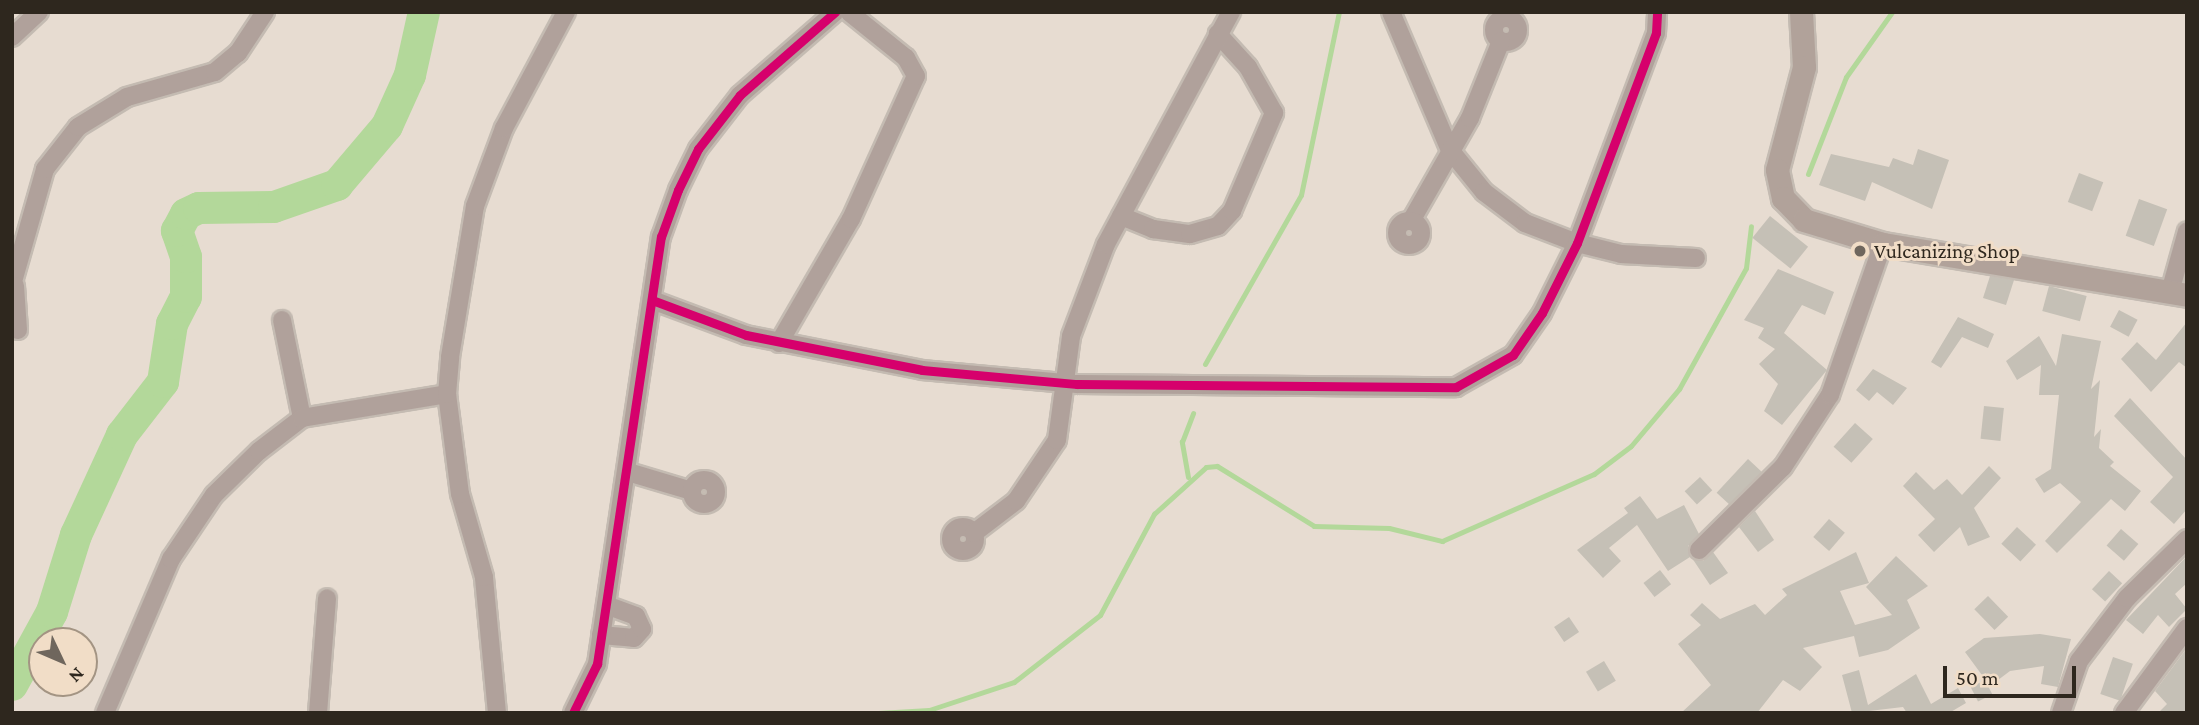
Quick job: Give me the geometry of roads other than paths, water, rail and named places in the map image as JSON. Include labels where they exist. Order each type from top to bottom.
[{"type":"main road","points":[[1803,13],[1804,67],[1779,154],[1780,190],[1793,211],[1816,227],[1883,244],[2179,294]]},
{"type":"street","points":[[12,37],[39,12]]},
{"type":"street","points":[[18,330],[14,286],[45,169],[78,127],[127,97],[215,72],[244,46],[265,12]]},
{"type":"street","points":[[497,713],[484,577],[460,494],[447,394],[459,274],[475,206],[504,128],[566,12]]},
{"type":"street","points":[[573,713],[597,664],[628,472],[661,237],[698,149],[740,95],[835,12]]},
{"type":"street","points":[[779,343],[851,219],[916,76],[906,58],[849,12]]},
{"type":"street","points":[[974,533],[997,520],[1037,475],[1057,440],[1071,336],[1121,216],[1231,12]]},
{"type":"street","points":[[1391,12],[1450,150],[1484,192],[1525,223],[1577,243],[1621,254],[1696,258]]},
{"type":"street","points":[[652,300],[779,343],[922,370],[1066,383],[1457,387],[1513,355],[1577,243],[1656,33],[1657,12]]},
{"type":"street","points":[[1121,216],[1190,234],[1218,226],[1232,211],[1274,113],[1255,76],[1218,34]]},
{"type":"street","points":[[1411,221],[1450,150],[1501,41]]},
{"type":"street","points":[[2179,294],[2187,230]]},
{"type":"street","points":[[1699,550],[1783,467],[1830,394],[1883,244]]},
{"type":"street","points":[[282,320],[302,418]]},
{"type":"street","points":[[104,713],[171,559],[214,495],[302,418],[447,394]]},
{"type":"street","points":[[628,472],[692,491]]},
{"type":"street","points":[[2061,713],[2078,661],[2126,598],[2187,539]]},
{"type":"street","points":[[318,713],[327,598]]},
{"type":"street","points":[[601,635],[630,639],[642,629],[636,616],[606,605]]},
{"type":"street","points":[[2124,713],[2187,628]]},
{"type":"waterway","points":[[12,685],[52,612],[76,535],[122,435],[163,382],[172,324],[186,297],[186,257],[177,231],[186,214],[199,208],[274,207],[337,185],[387,126],[410,75],[424,12]]},
{"type":"waterway","points":[[1205,364],[1301,195],[1339,12]]},
{"type":"waterway","points":[[1808,174],[1846,77],[1892,12]]},
{"type":"waterway","points":[[878,713],[929,710],[1014,682],[1100,615],[1154,514],[1206,467],[1217,466],[1314,526],[1389,528],[1442,541],[1594,474],[1631,446],[1679,389],[1746,268],[1751,226]]},
{"type":"waterway","points":[[1188,477],[1182,442],[1193,413]]},
{"type":"place","name":"Vulcanizing Shop","points":[[1860,251]]}]
